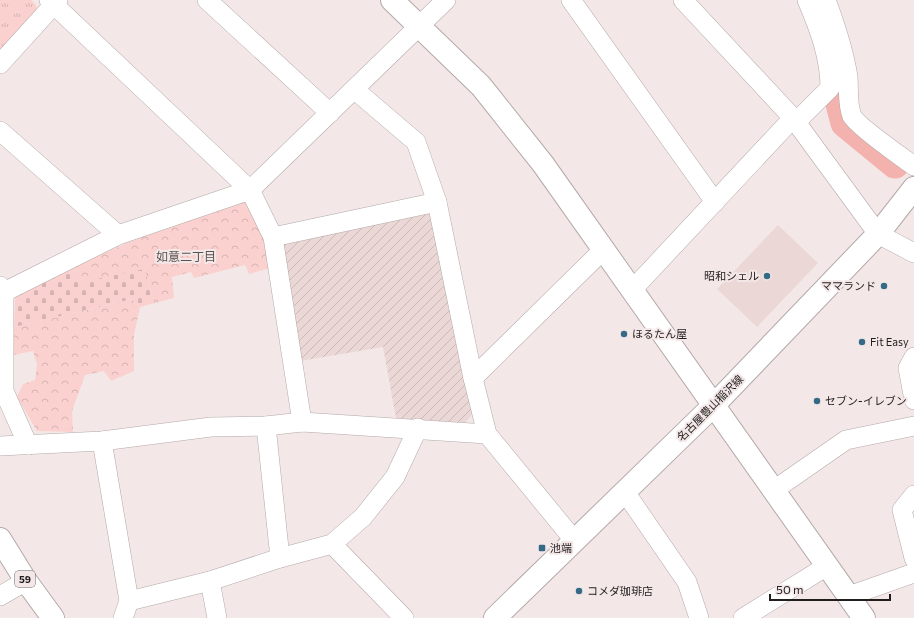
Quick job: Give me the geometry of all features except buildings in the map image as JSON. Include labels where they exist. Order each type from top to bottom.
[{"type":"street","points":[[207,0],[330,113]]},
{"type":"street","points":[[392,0],[481,86],[543,164],[864,618]]},
{"type":"street","points":[[28,445],[4,391],[1,290],[118,235],[250,190],[355,90],[419,25],[446,0]]},
{"type":"street","points":[[571,0],[715,202]]},
{"type":"street","points":[[632,290],[794,120],[830,88],[830,70],[818,26],[807,0]]},
{"type":"street","points":[[826,0],[835,22],[848,76],[850,105],[853,117],[886,146],[914,166]]},
{"type":"street","points":[[684,1],[794,120],[878,234],[914,253]]},
{"type":"street","points":[[0,64],[54,2],[250,190],[273,238],[302,422]]},
{"type":"street","points":[[355,90],[416,142],[437,202],[473,378],[487,434],[574,540]]},
{"type":"street","points":[[0,131],[118,235]]},
{"type":"street","name":"名古屋豊山稲沢線","points":[[495,618],[713,406],[878,234],[912,193]]},
{"type":"street","points":[[273,238],[437,202]]},
{"type":"street","points":[[473,378],[603,250]]},
{"type":"street","points":[[914,357],[908,368],[914,400]]},
{"type":"street","points":[[0,446],[102,442],[211,427],[266,426],[302,422],[418,428],[487,434]]},
{"type":"street","points":[[266,426],[280,558]]},
{"type":"street","points":[[774,490],[846,440],[914,426]]},
{"type":"street","points":[[102,442],[126,610],[280,558],[332,544],[362,517],[395,477],[418,428]]},
{"type":"street","points":[[625,492],[687,582],[699,618]]},
{"type":"street","points":[[914,495],[902,510],[914,558]]},
{"type":"street","name":"59","points":[[0,538],[26,581],[53,618]]},
{"type":"street","points":[[332,544],[404,618]]},
{"type":"street","points":[[743,618],[827,566]]},
{"type":"street","points":[[849,596],[914,573]]},
{"type":"street","points":[[0,596],[26,581]]},
{"type":"street","points":[[210,581],[217,618]]},
{"type":"shaded area","points":[[425,211],[433,216],[472,415],[465,423],[396,418],[383,347],[300,361],[281,244]]},
{"type":"shaded area","name":"昭和シェル","points":[[778,225],[818,263],[757,327],[717,289]]},
{"type":"green space","points":[[0,0],[31,0],[36,5],[38,10],[0,52]]},
{"type":"green space","points":[[246,200],[251,203],[274,267],[249,274],[245,265],[194,278],[191,272],[172,277],[174,298],[155,303],[144,269],[78,284],[73,267],[129,242]]},
{"type":"green space","points":[[73,267],[78,283],[144,269],[155,303],[140,307],[132,299],[14,327],[15,297],[18,291]]},
{"type":"green space","points":[[132,299],[140,307],[134,335],[134,371],[111,381],[104,371],[85,375],[72,411],[73,432],[37,431],[17,397],[23,384],[35,380],[37,365],[33,351],[13,355],[14,327]]},
{"type":"waterway","points":[[836,54],[839,66],[839,100],[845,123],[895,164]]},
{"type":"place","name":"昭和シェル","points":[[767,276]]},
{"type":"place","name":"ママランド","points":[[884,286]]},
{"type":"place","name":"ほるたん屋","points":[[624,334]]},
{"type":"place","name":"Fit Easy","points":[[862,342]]},
{"type":"place","name":"セブン-イレブン","points":[[817,401]]},
{"type":"place","name":"池端","points":[[542,548]]},
{"type":"place","name":"コメダ珈琲店","points":[[579,591]]},
{"type":"district","name":"如意二丁目","points":[[186,257]]}]
